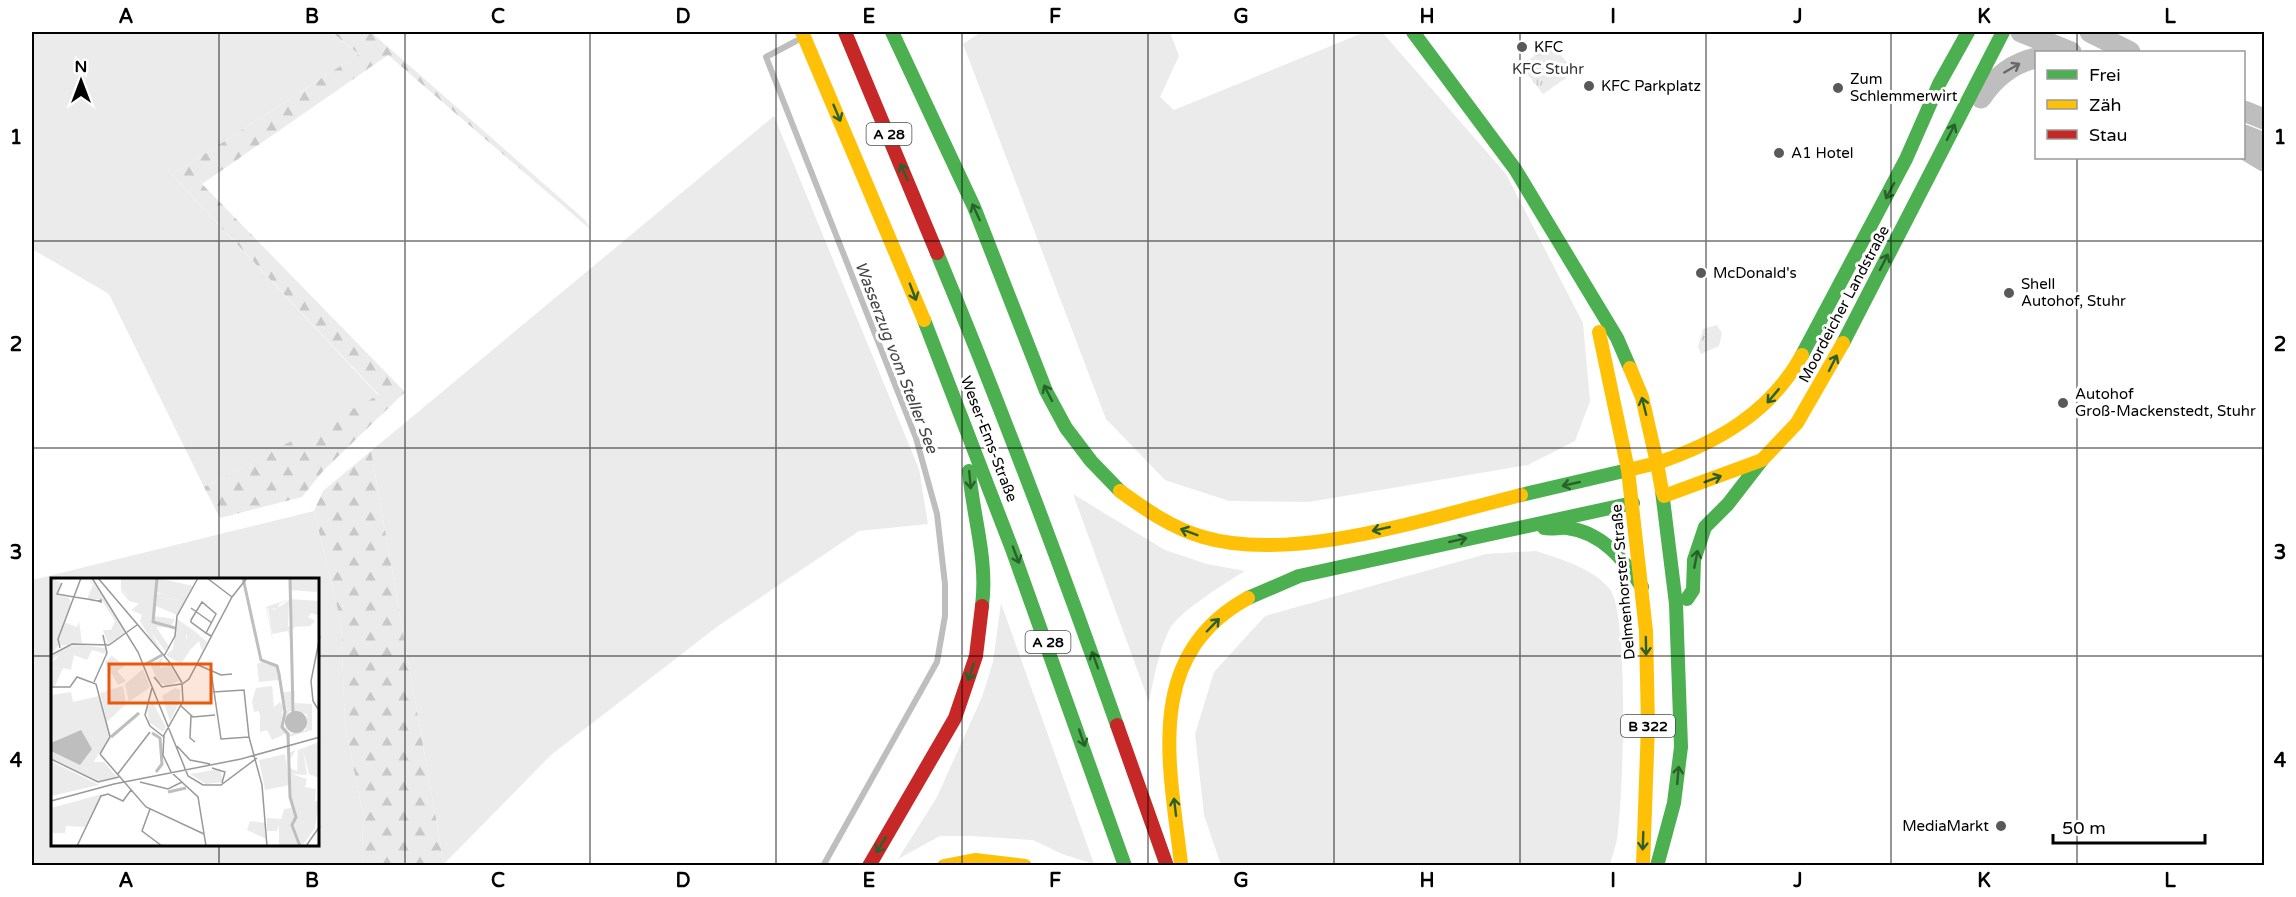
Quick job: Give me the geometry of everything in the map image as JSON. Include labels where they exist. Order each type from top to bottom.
[{"type":"main road","name":"Weser-Ems-Straße","points":[[802,32],[904,269],[964,422],[1052,652],[1125,866]]},
{"type":"main road","name":"Moordeicher Landstraße","points":[[892,32],[983,230],[1036,369],[1068,434],[1108,482],[1139,507],[1169,525],[1204,538],[1249,545],[1313,543],[1657,463],[1695,452],[1714,442],[1768,403],[1792,373],[1906,159],[1939,84],[1968,32]]},
{"type":"main road","name":"Delmenhorster Straße","points":[[1413,32],[1515,169],[1617,339],[1642,397],[1657,463]]},
{"type":"main road","name":"Moordeicher Landstraße","points":[[1181,866],[1168,763],[1169,712],[1186,662],[1197,642],[1213,624],[1232,607],[1265,589],[1299,576],[1648,500],[1762,460],[1797,423],[1828,373],[2003,32]]},
{"type":"main road","name":"Weser-Ems-Straße","points":[[847,37],[981,360],[1067,584],[1167,866]]},
{"type":"main road","name":"Delmenhorster Straße","points":[[1592,299],[1628,470],[1648,500],[1642,588],[1648,725],[1643,866]]},
{"type":"main road","points":[[869,866],[955,718],[976,656],[985,586],[983,548],[971,495],[964,422]]},
{"type":"main road","points":[[1678,614],[1693,590],[1694,560],[1705,527],[1728,504],[1762,460]]},
{"type":"main road","name":"B 322","points":[[1657,463],[1648,500],[1678,614],[1679,779],[1668,833],[1657,866]]},
{"type":"main road","points":[[1534,523],[1549,530],[1568,528],[1604,541],[1628,566],[1642,588]]},
{"type":"main road","points":[[944,866],[975,860],[1025,866]]},
{"type":"street","points":[[2021,32],[2066,51]]},
{"type":"street","points":[[2090,32],[2128,51]]},
{"type":"street","points":[[1962,111],[1977,104],[1995,77],[2025,60],[2035,58]]},
{"type":"street","points":[[2245,111],[2265,119]]},
{"type":"street","points":[[2245,135],[2265,143]]},
{"type":"street","points":[[2245,150],[2265,160]]},
{"type":"green space","points":[[32,32],[330,32],[359,54],[172,175],[379,396],[204,487],[109,294],[32,249]]},
{"type":"green space","points":[[331,32],[371,32],[585,220],[591,230],[388,55],[202,184],[405,392],[323,471],[302,497],[220,518],[204,487],[379,395],[172,175],[359,54]]},
{"type":"green space","points":[[981,32],[1170,32],[1179,56],[1160,97],[1174,110],[1365,32],[1382,32],[1506,174],[1583,323],[1590,401],[1575,441],[1528,465],[1309,502],[1229,501],[1165,480],[1106,419],[963,44]]},
{"type":"green space","name":"KFC Stuhr","points":[[1551,43],[1575,72],[1543,94],[1521,66]]},
{"type":"green space","points":[[774,116],[919,469],[928,524],[859,531],[718,626],[551,755],[444,864],[371,451]]},
{"type":"green space","points":[[1717,325],[1722,333],[1719,346],[1701,354],[1698,347],[1703,329]]},
{"type":"green space","points":[[371,451],[443,865],[362,864],[363,815],[345,724],[341,623],[314,511],[323,491]]},
{"type":"green space","points":[[1073,494],[1165,550],[1207,564],[1245,571],[1204,598],[1174,623],[1162,648],[1149,702]]},
{"type":"green space","points":[[314,511],[341,623],[345,724],[363,815],[362,865],[32,866],[32,580]]},
{"type":"green space","points":[[1536,551],[1576,565],[1593,575],[1609,588],[1616,604],[1622,668],[1623,750],[1617,839],[1610,865],[1221,865],[1204,815],[1195,734],[1214,672],[1265,616],[1486,554]]},
{"type":"green space","points":[[1001,603],[1094,864],[1062,854],[1033,840],[972,836],[940,836],[898,859],[937,797],[982,697],[993,662]]},
{"type":"waterway","name":"Wasserzug vom Steller See","points":[[796,41],[766,57],[916,438],[937,514],[945,584],[945,616],[937,662],[823,866]]},
{"type":"traffic: fast","points":[[892,32],[974,207],[1046,391],[1066,428],[1091,461],[1120,491]]},
{"type":"traffic: fast","points":[[1413,32],[1515,169],[1617,338],[1630,368]]},
{"type":"traffic: fast","points":[[1802,355],[1906,159],[1939,84],[1968,32]]},
{"type":"traffic: fast","points":[[1843,343],[2003,32]]},
{"type":"traffic: fast","points":[[937,253],[985,370],[1117,725]]},
{"type":"traffic: fast","points":[[924,320],[1012,549],[1125,866]]},
{"type":"traffic: fast","points":[[1687,599],[1693,590],[1694,560],[1705,527],[1728,504],[1762,460]]},
{"type":"traffic: fast","points":[[1521,495],[1628,470]]},
{"type":"traffic: fast","points":[[969,471],[982,555],[982,606]]},
{"type":"traffic: fast","points":[[1657,866],[1674,803],[1681,747],[1676,604],[1662,491]]},
{"type":"traffic: fast","points":[[1248,598],[1299,576],[1633,503]]},
{"type":"traffic: fast","points":[[1544,528],[1567,528],[1591,535],[1601,541],[1620,558],[1642,587]]},
{"type":"traffic: slow","points":[[802,32],[924,320]]},
{"type":"traffic: slow","points":[[1599,332],[1628,470]]},
{"type":"traffic: slow","points":[[1664,496],[1762,460],[1797,423],[1843,343]]},
{"type":"traffic: slow","points":[[1630,368],[1642,397],[1657,463],[1701,446],[1740,423],[1775,393],[1802,355]]},
{"type":"traffic: slow","points":[[1643,866],[1648,725],[1646,631],[1628,470],[1657,463],[1662,491]]},
{"type":"traffic: slow","points":[[1120,491],[1160,518],[1203,537],[1239,544],[1278,545],[1362,534],[1521,495]]},
{"type":"traffic: slow","points":[[1181,864],[1169,752],[1171,716],[1177,682],[1191,650],[1214,622],[1248,598]]},
{"type":"traffic: slow","points":[[944,866],[975,860],[1025,866]]},
{"type":"traffic: jam","points":[[845,32],[937,253]]},
{"type":"traffic: jam","points":[[869,866],[955,718],[976,656],[982,606]]},
{"type":"traffic: jam","points":[[1117,725],[1167,866]]},
{"type":"place","name":"KFC","points":[[1522,47]]},
{"type":"place","name":"KFC Parkplatz","points":[[1589,86]]},
{"type":"place","name":"Zum Schlemmerwirt","points":[[1838,88]]},
{"type":"place","name":"A1 Hotel","points":[[1779,153]]},
{"type":"place","name":"McDonald's","points":[[1701,273]]},
{"type":"place","name":"Shell Autohof, Stuhr","points":[[2009,293]]},
{"type":"place","name":"Autohof Groß-Mackenstedt, Stuhr","points":[[2063,403]]},
{"type":"place","name":"MediaMarkt","points":[[2001,826]]}]
